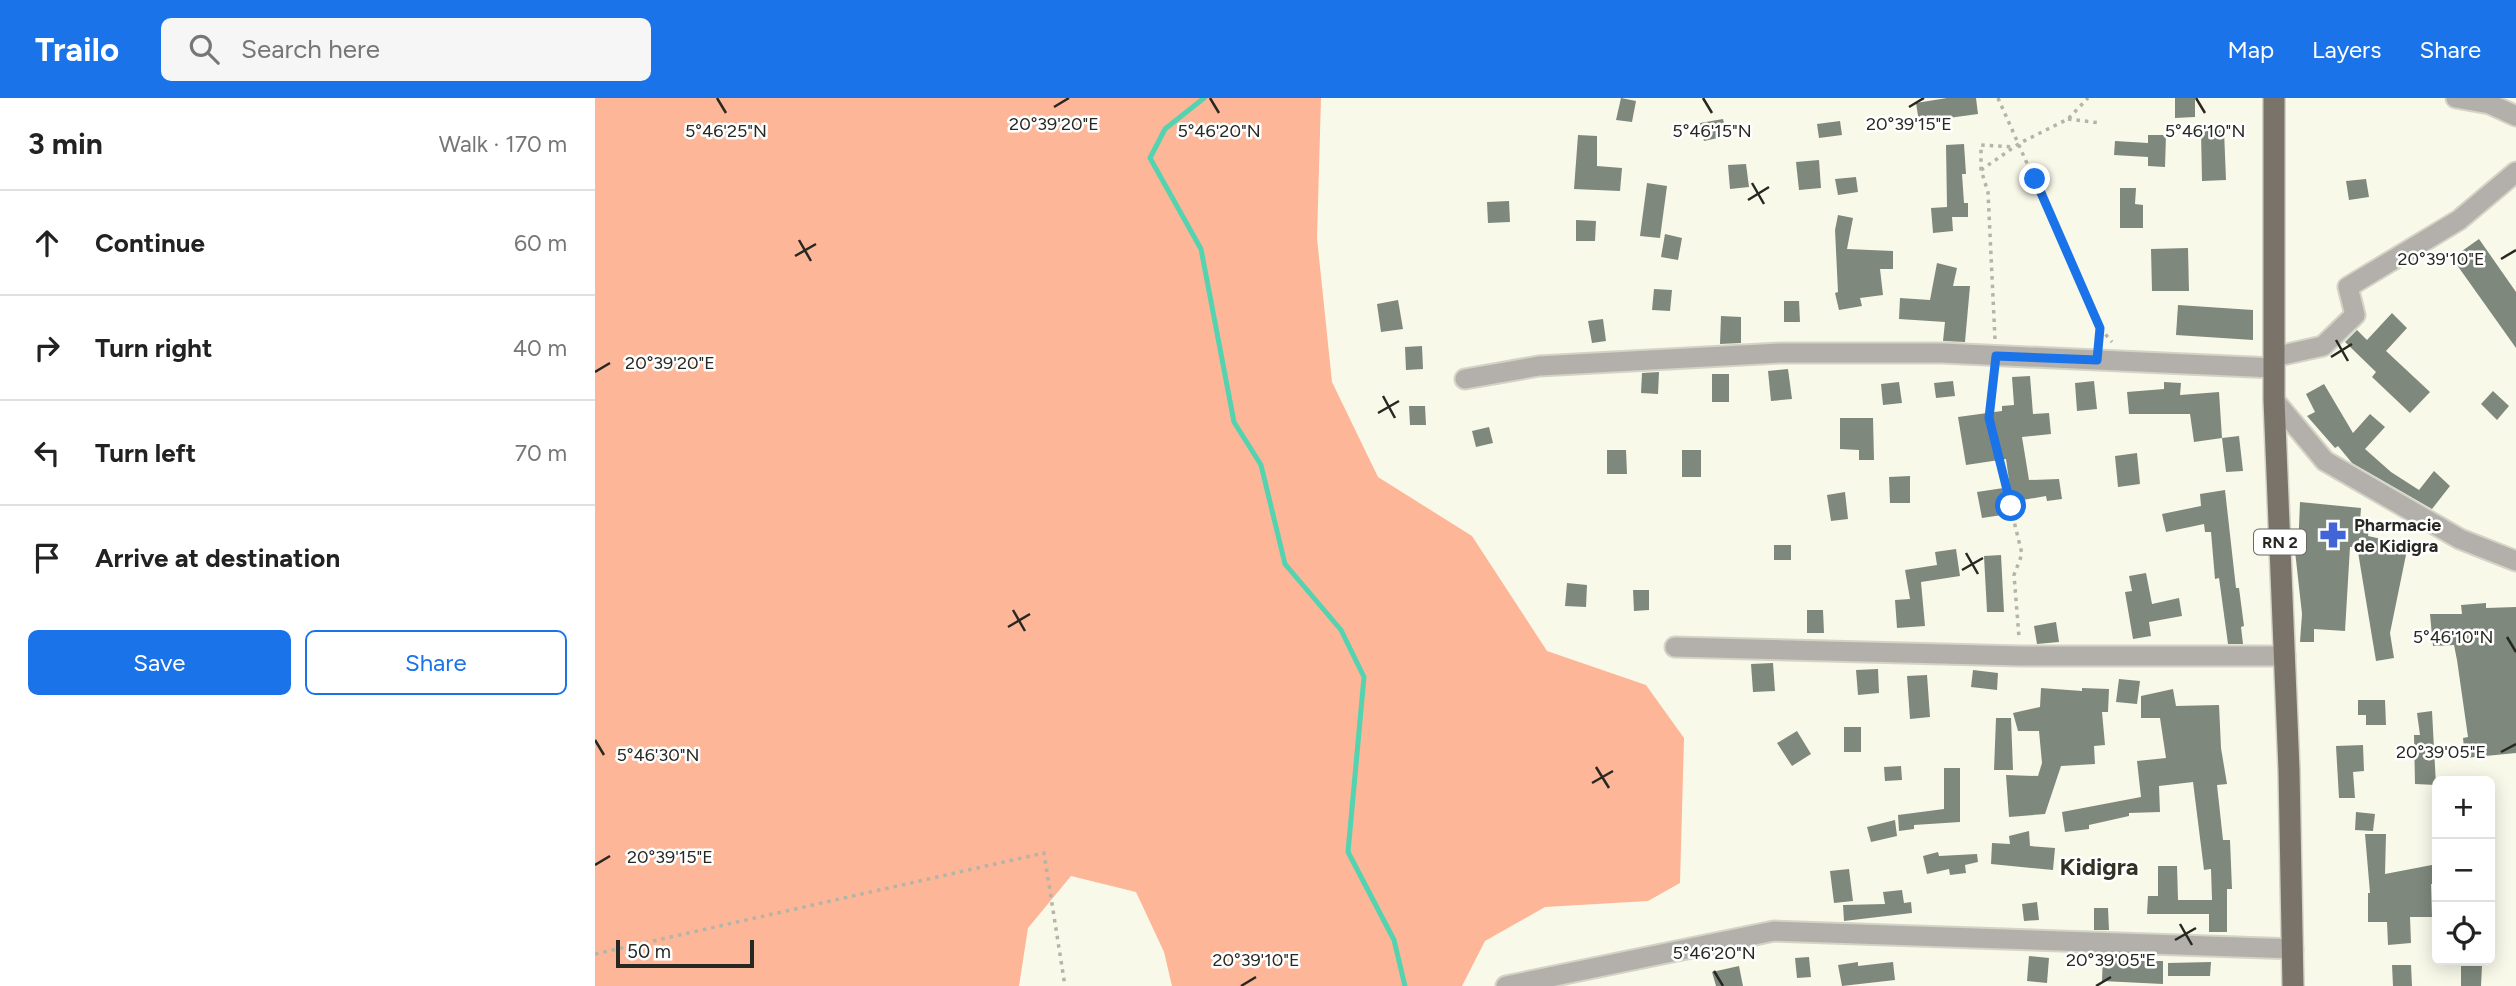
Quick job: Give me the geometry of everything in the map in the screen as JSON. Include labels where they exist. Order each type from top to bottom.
[{"type":"main road","name":"RN 2","points":[[2274,98],[2274,400],[2285,656],[2293,986]]},
{"type":"street","points":[[2456,98],[2490,104],[2516,116]]},
{"type":"street","points":[[1465,379],[1539,366],[1780,353],[2274,362],[2323,346],[2355,315],[2349,287],[2459,220],[2516,172]]},
{"type":"street","points":[[2274,400],[2325,461],[2460,540],[2516,561]]},
{"type":"street","points":[[1675,647],[2021,656],[2285,656]]},
{"type":"street","points":[[1506,986],[1774,931],[2293,948]]},
{"type":"path","points":[[1998,98],[2100,328],[2097,360]]},
{"type":"path","points":[[1981,170],[2020,143],[2068,119],[2088,98]]},
{"type":"path","points":[[2068,119],[2100,122]]},
{"type":"path","points":[[2014,147],[1981,145],[1981,170],[1988,192],[1996,356],[1989,418],[2022,554],[2014,575],[2021,656]]},
{"type":"path","points":[[595,954],[1044,853],[1065,986]]},
{"type":"shaded area","points":[[595,98],[1321,98],[1317,238],[1332,382],[1378,477],[1472,536],[1547,651],[1646,685],[1684,738],[1680,883],[1648,901],[1545,907],[1485,941],[1462,986],[1172,986],[1164,952],[1136,892],[1071,876],[1028,928],[1019,986],[595,986]]},
{"type":"building","points":[[1621,98],[1636,101],[1632,122],[1616,120]]},
{"type":"building","points":[[1947,98],[1976,98],[1978,114],[1919,122],[1916,103]]},
{"type":"building","points":[[2175,98],[2195,98],[2195,117],[2175,118]]},
{"type":"building","points":[[1723,119],[1727,136],[1704,141],[1700,123]]},
{"type":"building","points":[[1840,121],[1842,135],[1819,138],[1817,124]]},
{"type":"building","points":[[2224,130],[2226,180],[2202,181],[2201,131]]},
{"type":"building","points":[[1578,135],[1597,136],[1597,166],[1622,168],[1620,191],[1574,189]]},
{"type":"building","points":[[2148,135],[2166,135],[2165,167],[2148,166],[2148,157],[2114,155],[2115,141],[2148,143]]},
{"type":"building","points":[[1964,144],[1966,174],[1962,174],[1968,217],[1952,217],[1953,231],[1933,233],[1931,208],[1947,207],[1946,145]]},
{"type":"building","points":[[1819,160],[1821,188],[1799,190],[1796,162]]},
{"type":"building","points":[[1746,164],[1749,187],[1730,189],[1728,165]]},
{"type":"building","points":[[1856,177],[1858,192],[1838,195],[1835,179]]},
{"type":"building","points":[[2366,179],[2369,197],[2349,200],[2346,181]]},
{"type":"building","points":[[1647,183],[1667,186],[1660,238],[1640,236]]},
{"type":"building","points":[[2120,188],[2136,188],[2135,204],[2143,205],[2143,228],[2120,228]]},
{"type":"building","points":[[1509,201],[1510,222],[1488,223],[1487,202]]},
{"type":"building","points":[[1838,215],[1853,218],[1847,249],[1893,251],[1893,269],[1880,269],[1883,295],[1860,298],[1862,306],[1839,310],[1835,293],[1838,292],[1835,230]]},
{"type":"building","points":[[1576,220],[1596,221],[1595,241],[1576,241]]},
{"type":"building","points":[[1665,234],[1682,238],[1678,260],[1661,257]]},
{"type":"building","points":[[2479,239],[2516,292],[2516,348],[2452,258]]},
{"type":"building","points":[[2188,248],[2189,291],[2152,291],[2151,249]]},
{"type":"building","points":[[1937,263],[1957,268],[1953,286],[1970,286],[1965,342],[1943,341],[1945,322],[1899,319],[1900,298],[1930,300]]},
{"type":"building","points":[[1654,289],[1672,290],[1670,311],[1652,310]]},
{"type":"building","points":[[1398,300],[1403,329],[1381,332],[1377,304]]},
{"type":"building","points":[[1784,301],[1799,301],[1800,322],[1784,322]]},
{"type":"building","points":[[2178,305],[2253,310],[2253,340],[2176,335]]},
{"type":"building","points":[[2392,313],[2407,328],[2386,351],[2430,392],[2410,413],[2372,377],[2376,372],[2345,342],[2357,330],[2367,340]]},
{"type":"building","points":[[1721,316],[1741,317],[1741,343],[1720,344]]},
{"type":"building","points":[[1603,319],[1606,341],[1592,343],[1588,321]]},
{"type":"building","points":[[1422,346],[1423,369],[1406,370],[1405,347]]},
{"type":"building","points":[[1788,369],[1792,399],[1771,401],[1768,371]]},
{"type":"building","points":[[1659,372],[1658,394],[1641,393],[1642,373]]},
{"type":"building","points":[[1712,374],[1729,374],[1729,402],[1712,402]]},
{"type":"building","points":[[2030,376],[2033,414],[2049,413],[2051,434],[2022,437],[2029,480],[2059,479],[2062,499],[2047,501],[2046,496],[2000,504],[2002,515],[1982,518],[1977,492],[2010,487],[2006,459],[1966,465],[1958,417],[2002,411],[2002,406],[2014,405],[2012,377]]},
{"type":"building","points":[[1953,381],[1955,396],[1936,398],[1934,383]]},
{"type":"building","points":[[2094,381],[2097,409],[2077,411],[2075,383]]},
{"type":"building","points":[[1899,382],[1902,403],[1883,405],[1881,384]]},
{"type":"building","points":[[2164,382],[2181,383],[2180,395],[2219,392],[2222,438],[2194,442],[2190,414],[2129,414],[2127,392],[2164,389]]},
{"type":"building","points":[[2324,384],[2353,433],[2370,414],[2385,427],[2365,449],[2391,472],[2419,490],[2434,471],[2450,486],[2432,509],[2352,463],[2307,416],[2315,412],[2306,394]]},
{"type":"building","points":[[2493,391],[2509,406],[2497,420],[2481,404]]},
{"type":"building","points":[[1409,406],[1425,406],[1426,425],[1410,425]]},
{"type":"building","points":[[1840,418],[1873,418],[1874,460],[1859,460],[1859,450],[1840,449]]},
{"type":"building","points":[[1489,427],[1493,443],[1476,447],[1472,431]]},
{"type":"building","points":[[2239,436],[2243,471],[2226,472],[2222,438]]},
{"type":"building","points":[[1607,450],[1626,450],[1627,474],[1607,474]]},
{"type":"building","points":[[1682,450],[1701,450],[1701,477],[1682,477]]},
{"type":"building","points":[[2137,453],[2140,484],[2118,487],[2115,456]]},
{"type":"building","points":[[1910,476],[1910,503],[1890,503],[1889,477]]},
{"type":"building","points":[[2225,490],[2236,588],[2239,588],[2244,626],[2241,627],[2243,644],[2228,644],[2219,578],[2215,579],[2211,532],[2205,532],[2204,524],[2166,532],[2162,514],[2201,506],[2200,494]]},
{"type":"building","points":[[1845,492],[1848,519],[1831,521],[1827,495]]},
{"type":"building","points":[[2300,502],[2361,508],[2360,521],[2370,523],[2368,536],[2408,545],[2390,633],[2394,658],[2376,661],[2357,546],[2350,547],[2345,631],[2314,629],[2314,642],[2300,642],[2302,614],[2295,551],[2298,551]]},
{"type":"building","points":[[1774,545],[1791,545],[1791,560],[1774,560]]},
{"type":"building","points":[[1956,549],[1960,576],[1921,582],[1925,626],[1897,628],[1895,600],[1910,599],[1905,570],[1937,565],[1935,552]]},
{"type":"building","points":[[2001,555],[2004,612],[1987,612],[1984,556]]},
{"type":"building","points":[[2146,573],[2152,604],[2179,598],[2182,616],[2149,622],[2151,636],[2133,639],[2125,592],[2132,591],[2129,576]]},
{"type":"building","points":[[1567,583],[1587,585],[1586,607],[1565,606]]},
{"type":"building","points":[[1633,590],[1649,590],[1649,610],[1634,611]]},
{"type":"building","points":[[2486,603],[2486,608],[2516,607],[2516,753],[2465,758],[2463,738],[2468,737],[2454,645],[2433,646],[2430,614],[2462,614],[2461,605]]},
{"type":"building","points":[[1807,610],[1823,610],[1824,633],[1807,633]]},
{"type":"building","points":[[2056,622],[2059,642],[2037,644],[2034,626]]},
{"type":"building","points":[[1773,663],[1775,691],[1753,692],[1751,664]]},
{"type":"building","points":[[1878,669],[1879,693],[1858,695],[1856,670]]},
{"type":"building","points":[[1973,670],[1998,673],[1997,690],[1971,687]]},
{"type":"building","points":[[1927,675],[1930,717],[1910,719],[1907,676]]},
{"type":"building","points":[[2119,679],[2140,681],[2137,704],[2116,702]]},
{"type":"building","points":[[2041,688],[2082,691],[2082,688],[2109,689],[2108,712],[2102,712],[2105,745],[2094,746],[2095,764],[2061,766],[2045,814],[2009,817],[2006,775],[2038,776],[2042,763],[2039,731],[2018,731],[2013,713],[2040,707]]},
{"type":"building","points":[[2173,689],[2176,706],[2219,705],[2221,748],[2227,784],[2217,785],[2223,840],[2230,840],[2232,889],[2227,889],[2227,932],[2209,932],[2209,914],[2147,914],[2148,896],[2158,896],[2158,866],[2177,866],[2178,900],[2212,900],[2211,869],[2204,870],[2193,782],[2159,786],[2160,812],[2129,813],[2129,816],[2089,825],[2089,829],[2065,832],[2062,812],[2141,797],[2137,761],[2166,758],[2160,718],[2141,718],[2141,696]]},
{"type":"building","points":[[2358,700],[2385,700],[2386,725],[2366,725],[2366,715],[2358,715]]},
{"type":"building","points":[[2432,711],[2436,776],[2432,776],[2432,785],[2415,784],[2414,735],[2420,735],[2417,713]]},
{"type":"building","points":[[1996,718],[2011,718],[2013,770],[1994,770]]},
{"type":"building","points":[[1844,727],[1861,727],[1861,752],[1844,752]]},
{"type":"building","points":[[1797,731],[1811,754],[1792,766],[1777,743]]},
{"type":"building","points":[[2363,745],[2364,771],[2353,772],[2355,798],[2339,798],[2336,746]]},
{"type":"building","points":[[1901,766],[1902,780],[1885,781],[1884,767]]},
{"type":"building","points":[[1944,768],[1960,768],[1960,822],[1914,825],[1914,829],[1899,831],[1898,815],[1944,809]]},
{"type":"building","points":[[2356,812],[2375,814],[2373,831],[2355,830]]},
{"type":"building","points":[[1895,820],[1897,836],[1871,842],[1867,827]]},
{"type":"building","points":[[2029,831],[2030,846],[2055,848],[2053,870],[1991,864],[1992,843],[2010,844],[2009,836]]},
{"type":"building","points":[[2365,834],[2386,834],[2385,874],[2432,865],[2432,917],[2410,917],[2411,943],[2388,945],[2387,922],[2368,922],[2370,893]]},
{"type":"building","points":[[1938,852],[1939,856],[1977,854],[1978,862],[1965,865],[1966,873],[1950,875],[1949,869],[1927,874],[1923,856]]},
{"type":"building","points":[[1849,869],[1853,901],[1834,903],[1830,871]]},
{"type":"building","points":[[1902,890],[1904,903],[1911,902],[1912,913],[1844,921],[1843,905],[1885,904],[1883,892]]},
{"type":"building","points":[[2037,902],[2039,920],[2024,921],[2022,904]]},
{"type":"building","points":[[2094,908],[2108,908],[2109,930],[2094,930]]},
{"type":"building","points":[[2103,955],[2119,955],[2119,961],[2163,961],[2163,984],[2102,981]]},
{"type":"building","points":[[2029,956],[2049,958],[2047,983],[2027,981]]},
{"type":"building","points":[[1809,957],[1811,977],[1797,978],[1795,958]]},
{"type":"building","points":[[1858,962],[1858,966],[1893,962],[1895,980],[1842,986],[1838,965]]},
{"type":"building","points":[[2211,962],[2210,976],[2168,976],[2168,963]]},
{"type":"building","points":[[2392,965],[2411,965],[2412,986],[2393,986]]},
{"type":"building","points":[[1739,966],[1743,986],[1716,986],[1712,972]]},
{"type":"building","points":[[2461,966],[2482,966],[2481,986],[2461,986]]},
{"type":"waterway","points":[[1204,98],[1165,129],[1150,158],[1201,249],[1234,422],[1261,465],[1285,564],[1341,630],[1364,677],[1348,852],[1394,940],[1405,986]]},
{"type":"place","name":"Pharmacie de Kidigra","points":[[2333,535]]},
{"type":"district","name":"Kidigra","points":[[2099,866]]},
{"type":"route","points":[[2011,506],[1989,418],[1996,356],[2097,360],[2100,328],[2035,179]]}]
